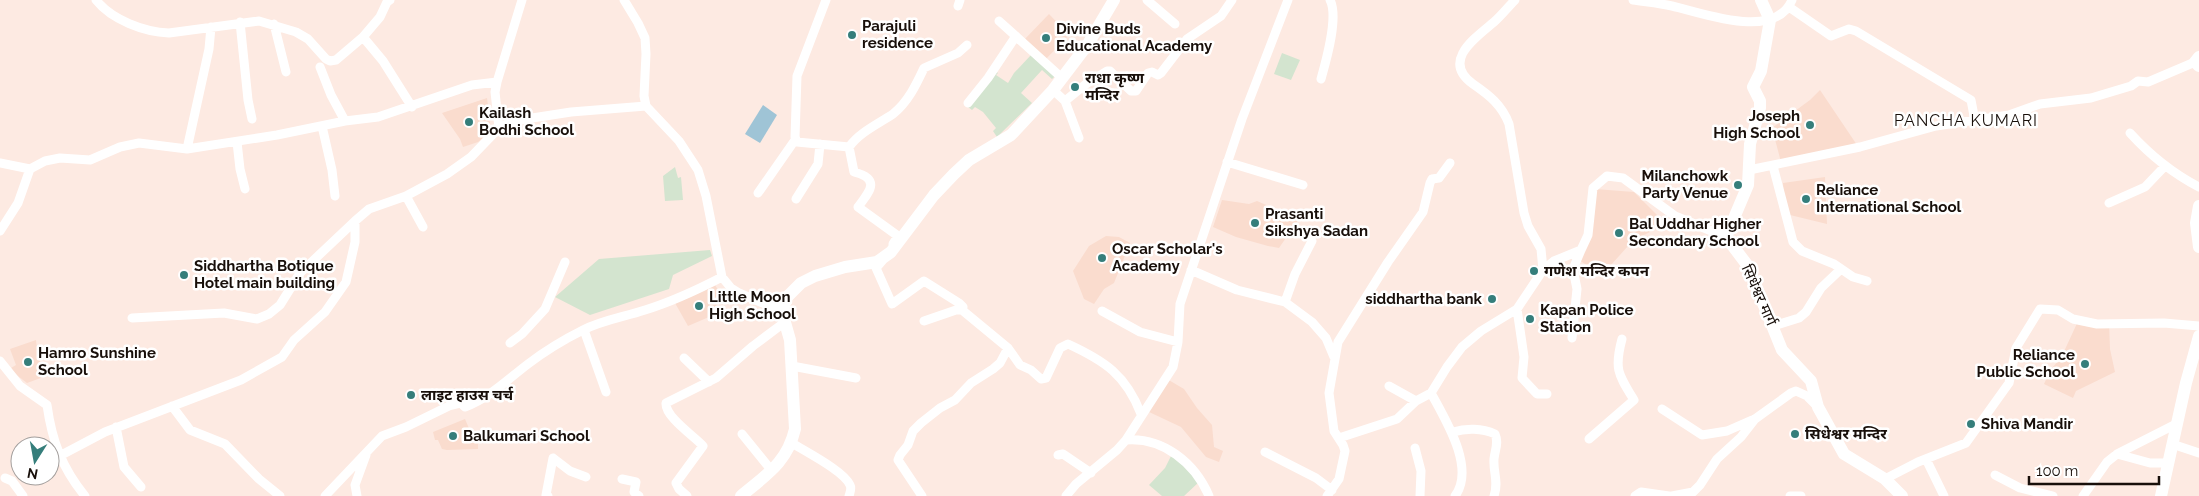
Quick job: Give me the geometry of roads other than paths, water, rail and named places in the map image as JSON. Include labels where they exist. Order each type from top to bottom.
[{"type":"street","points":[[96,0],[106,10],[116,16],[158,33],[169,34],[240,22],[259,21],[274,24],[296,32],[308,39],[330,61],[336,60],[363,37],[380,18],[388,1]]},
{"type":"street","points":[[499,128],[495,92],[522,0]]},
{"type":"street","points":[[624,0],[645,38],[644,96],[646,106],[679,141],[698,170],[706,196],[722,277],[731,288],[739,293],[767,305],[783,315]]},
{"type":"street","points":[[758,192],[795,140],[794,118],[797,76],[826,0]]},
{"type":"street","points":[[1114,0],[1088,44],[1053,90],[1011,134],[969,160],[954,174],[934,195],[876,268],[892,304],[924,281],[959,303],[963,307],[962,310],[1008,348],[1020,365],[1032,370],[1041,379],[1046,378],[1060,348],[1068,344],[1078,349],[1112,368],[1133,394],[1141,414]]},
{"type":"street","points":[[1147,0],[1175,24]]},
{"type":"street","points":[[1065,101],[1086,84],[1107,71],[1110,71],[1131,91],[1136,91],[1148,73],[1152,72],[1158,75],[1161,73],[1187,40],[1221,16],[1232,0]]},
{"type":"street","points":[[1070,494],[1126,440],[1173,367],[1178,342],[1180,304],[1227,162],[1288,0]]},
{"type":"street","points":[[1321,79],[1331,41],[1333,7],[1330,0]]},
{"type":"street","points":[[1515,0],[1494,22],[1479,32],[1461,54],[1461,70],[1468,80],[1488,95],[1504,112],[1510,130],[1525,220],[1541,249],[1543,270]]},
{"type":"street","points":[[1633,0],[1670,5],[1743,22],[1770,20],[1778,17],[1791,4],[1830,36],[1850,29],[1856,31],[1971,100],[1976,121]]},
{"type":"street","points":[[1572,338],[1577,289],[1572,269],[1588,235],[1593,188],[1600,180],[1612,176],[1622,178],[1675,216],[1726,236],[1745,194],[1751,138],[1760,108],[1760,101],[1753,87],[1761,72],[1770,20],[1761,0]]},
{"type":"street","points":[[999,20],[1062,78]]},
{"type":"street","points":[[240,22],[248,100],[252,119]]},
{"type":"street","points":[[274,24],[286,72]]},
{"type":"street","points":[[187,148],[209,49],[210,27]]},
{"type":"street","points":[[968,103],[988,78],[1016,36]]},
{"type":"street","points":[[363,37],[383,61],[412,107]]},
{"type":"street","points":[[741,496],[782,461],[792,443],[795,429],[792,366],[790,340],[783,315],[787,297],[801,283],[845,267],[877,262],[889,252],[898,236],[858,207],[871,190],[871,182],[867,176],[854,172],[849,147],[854,140],[895,112],[914,90],[924,68],[953,56],[967,45]]},
{"type":"street","points":[[1749,170],[1860,147],[1936,126],[2009,115],[2040,104],[2105,94],[2131,86],[2138,81],[2148,82],[2198,62]]},
{"type":"street","points":[[320,68],[331,95],[345,121]]},
{"type":"street","points":[[0,163],[30,169],[45,161],[60,158],[90,160],[120,147],[139,144],[187,148],[236,142],[378,116],[412,107],[472,86],[497,82]]},
{"type":"street","points":[[1053,90],[1065,101],[1079,138]]},
{"type":"street","points":[[132,318],[224,313],[257,319],[269,314],[280,305],[300,273],[369,209],[406,196],[447,174],[471,157],[499,128],[513,121],[534,117],[646,106]]},
{"type":"street","points":[[322,126],[332,170],[335,196]]},
{"type":"street","points":[[2130,133],[2165,166],[2199,187]]},
{"type":"street","points":[[795,140],[849,147]]},
{"type":"street","points":[[236,142],[240,169],[246,189]]},
{"type":"street","points":[[796,199],[816,169],[820,144]]},
{"type":"street","points":[[1227,162],[1303,185]]},
{"type":"street","points":[[1265,452],[1316,478],[1329,493],[1339,479],[1345,451],[1334,431],[1328,393],[1338,342],[1423,212],[1432,179],[1439,178],[1450,163]]},
{"type":"street","points":[[1773,166],[1793,242],[1802,251],[1834,264],[1840,270],[1853,277],[1867,281]]},
{"type":"street","points":[[2109,202],[2145,186],[2165,166]]},
{"type":"street","points":[[0,231],[18,203],[30,169]]},
{"type":"street","points":[[406,196],[423,227]]},
{"type":"street","points":[[2199,206],[2196,222],[2199,247]]},
{"type":"street","points":[[60,455],[116,427],[241,380],[282,357],[294,340],[325,312],[346,282],[355,242],[356,220]]},
{"type":"street","name":"सिधेश्वर मार्ग","points":[[1726,236],[1748,266],[1782,350],[1807,374],[1811,381],[1818,407],[1844,454],[1885,479],[1902,496]]},
{"type":"street","points":[[1285,302],[1295,274],[1312,241]]},
{"type":"street","points":[[1339,438],[1396,419],[1416,401],[1431,393],[1447,367],[1471,338],[1517,310],[1543,270],[1554,261],[1581,250]]},
{"type":"street","points":[[510,343],[522,334],[545,309],[565,262]]},
{"type":"street","points":[[1191,270],[1237,290],[1285,302],[1312,322],[1326,338],[1334,358]]},
{"type":"street","points":[[1773,326],[1799,318],[1806,312],[1821,288],[1840,270]]},
{"type":"street","points":[[325,496],[382,436],[406,427],[449,406],[461,403],[465,407],[473,404],[488,396],[544,352],[584,330],[686,295],[722,277]]},
{"type":"street","points":[[1885,479],[1926,459],[1966,443],[2010,380],[2016,348],[2040,309],[2058,310],[2073,319],[2097,324],[2164,323],[2199,326]]},
{"type":"street","points":[[924,321],[956,310],[962,310]]},
{"type":"street","points":[[1517,310],[1524,357],[1522,378],[1536,394],[1547,394]]},
{"type":"street","points":[[1102,311],[1140,332],[1178,342]]},
{"type":"street","points":[[688,496],[679,489],[676,483],[703,446],[666,410],[667,402],[709,382],[729,369],[783,315]]},
{"type":"street","points":[[584,330],[606,392]]},
{"type":"street","points":[[2161,496],[2186,383],[2199,336]]},
{"type":"street","points":[[1589,439],[1634,400],[1619,372],[1617,362],[1622,339]]},
{"type":"street","points":[[922,496],[898,460],[900,455],[908,445],[914,431],[940,408],[955,400],[971,383],[994,369],[1000,363],[1008,348]]},
{"type":"street","points":[[684,358],[709,382]]},
{"type":"street","points":[[0,361],[20,386],[47,405],[54,436]]},
{"type":"street","points":[[792,366],[856,378]]},
{"type":"street","points":[[1389,386],[1416,401]]},
{"type":"street","points":[[1662,409],[1702,435],[1727,431],[1755,419],[1790,392],[1796,391],[1807,396],[1818,407]]},
{"type":"street","points":[[1431,393],[1453,432],[1462,476],[1456,496]]},
{"type":"street","points":[[172,406],[190,430],[225,444],[259,479],[280,496]]},
{"type":"street","points":[[1672,496],[1692,492],[1700,485],[1717,459],[1741,437],[1755,419]]},
{"type":"street","points":[[2083,496],[2107,462],[2117,454],[2178,423]]},
{"type":"street","points":[[116,427],[124,467],[141,487]]},
{"type":"street","points":[[1453,432],[1462,429],[1488,430],[1495,434],[1498,440],[1494,459],[1497,482],[1494,496]]},
{"type":"street","points":[[742,434],[772,471]]},
{"type":"street","points":[[1126,440],[1148,441],[1172,450],[1193,469],[1210,496]]},
{"type":"street","points":[[792,443],[841,474],[849,483],[851,489],[849,496]]},
{"type":"street","points":[[2172,444],[2199,453]]},
{"type":"street","points":[[1414,448],[1420,472],[1420,496]]},
{"type":"street","points":[[357,496],[355,485],[368,450]]},
{"type":"street","points":[[1058,454],[1063,454],[1091,473]]},
{"type":"street","points":[[2117,454],[2150,463],[2168,463]]},
{"type":"street","points":[[60,458],[70,478],[85,496]]},
{"type":"street","points":[[548,496],[546,495],[553,458],[570,471],[586,477]]},
{"type":"street","points":[[1926,459],[1944,496]]},
{"type":"street","points":[[1995,476],[2020,488],[2053,496]]},
{"type":"street","points":[[3,479],[12,481],[23,496]]},
{"type":"street","points":[[622,479],[636,482],[634,492],[638,496]]},
{"type":"street","points":[[1635,496],[1641,492],[1669,496]]},
{"type":"street","points":[[1791,496],[1801,496]]},
{"type":"water","points":[[763,105],[777,115],[760,143],[745,134]]},
{"type":"place","name":"Parajuli residence","points":[[852,35]]},
{"type":"place","name":"Divine Buds Educational Academy","points":[[1046,38]]},
{"type":"place","name":"राधा कृष्ण मन्दिर","points":[[1075,87]]},
{"type":"place","name":"Kailash Bodhi School","points":[[469,122]]},
{"type":"place","name":"Joseph High School","points":[[1810,125]]},
{"type":"place","name":"Milanchowk Party Venue","points":[[1738,185]]},
{"type":"place","name":"Reliance International School","points":[[1806,199]]},
{"type":"place","name":"Prasanti Sikshya Sadan","points":[[1255,223]]},
{"type":"place","name":"Bal Uddhar Higher Secondary School","points":[[1619,233]]},
{"type":"place","name":"Oscar Scholar's Academy","points":[[1102,258]]},
{"type":"place","name":"गणेश मन्दिर कपन","points":[[1534,271]]},
{"type":"place","name":"Siddhartha Botique Hotel main building","points":[[184,275]]},
{"type":"place","name":"siddhartha bank","points":[[1492,299]]},
{"type":"place","name":"Little Moon High School","points":[[699,306]]},
{"type":"place","name":"Kapan Police Station","points":[[1530,319]]},
{"type":"place","name":"Hamro Sunshine School","points":[[28,362]]},
{"type":"place","name":"Reliance Public School","points":[[2085,364]]},
{"type":"place","name":"लाइट हाउस चर्च","points":[[411,395]]},
{"type":"place","name":"Shiva Mandir","points":[[1971,424]]},
{"type":"place","name":"सिधेश्वर मन्दिर","points":[[1795,434]]},
{"type":"place","name":"Balkumari School","points":[[453,436]]},
{"type":"district","name":"PANCHA KUMARI","points":[[1966,120]]}]
